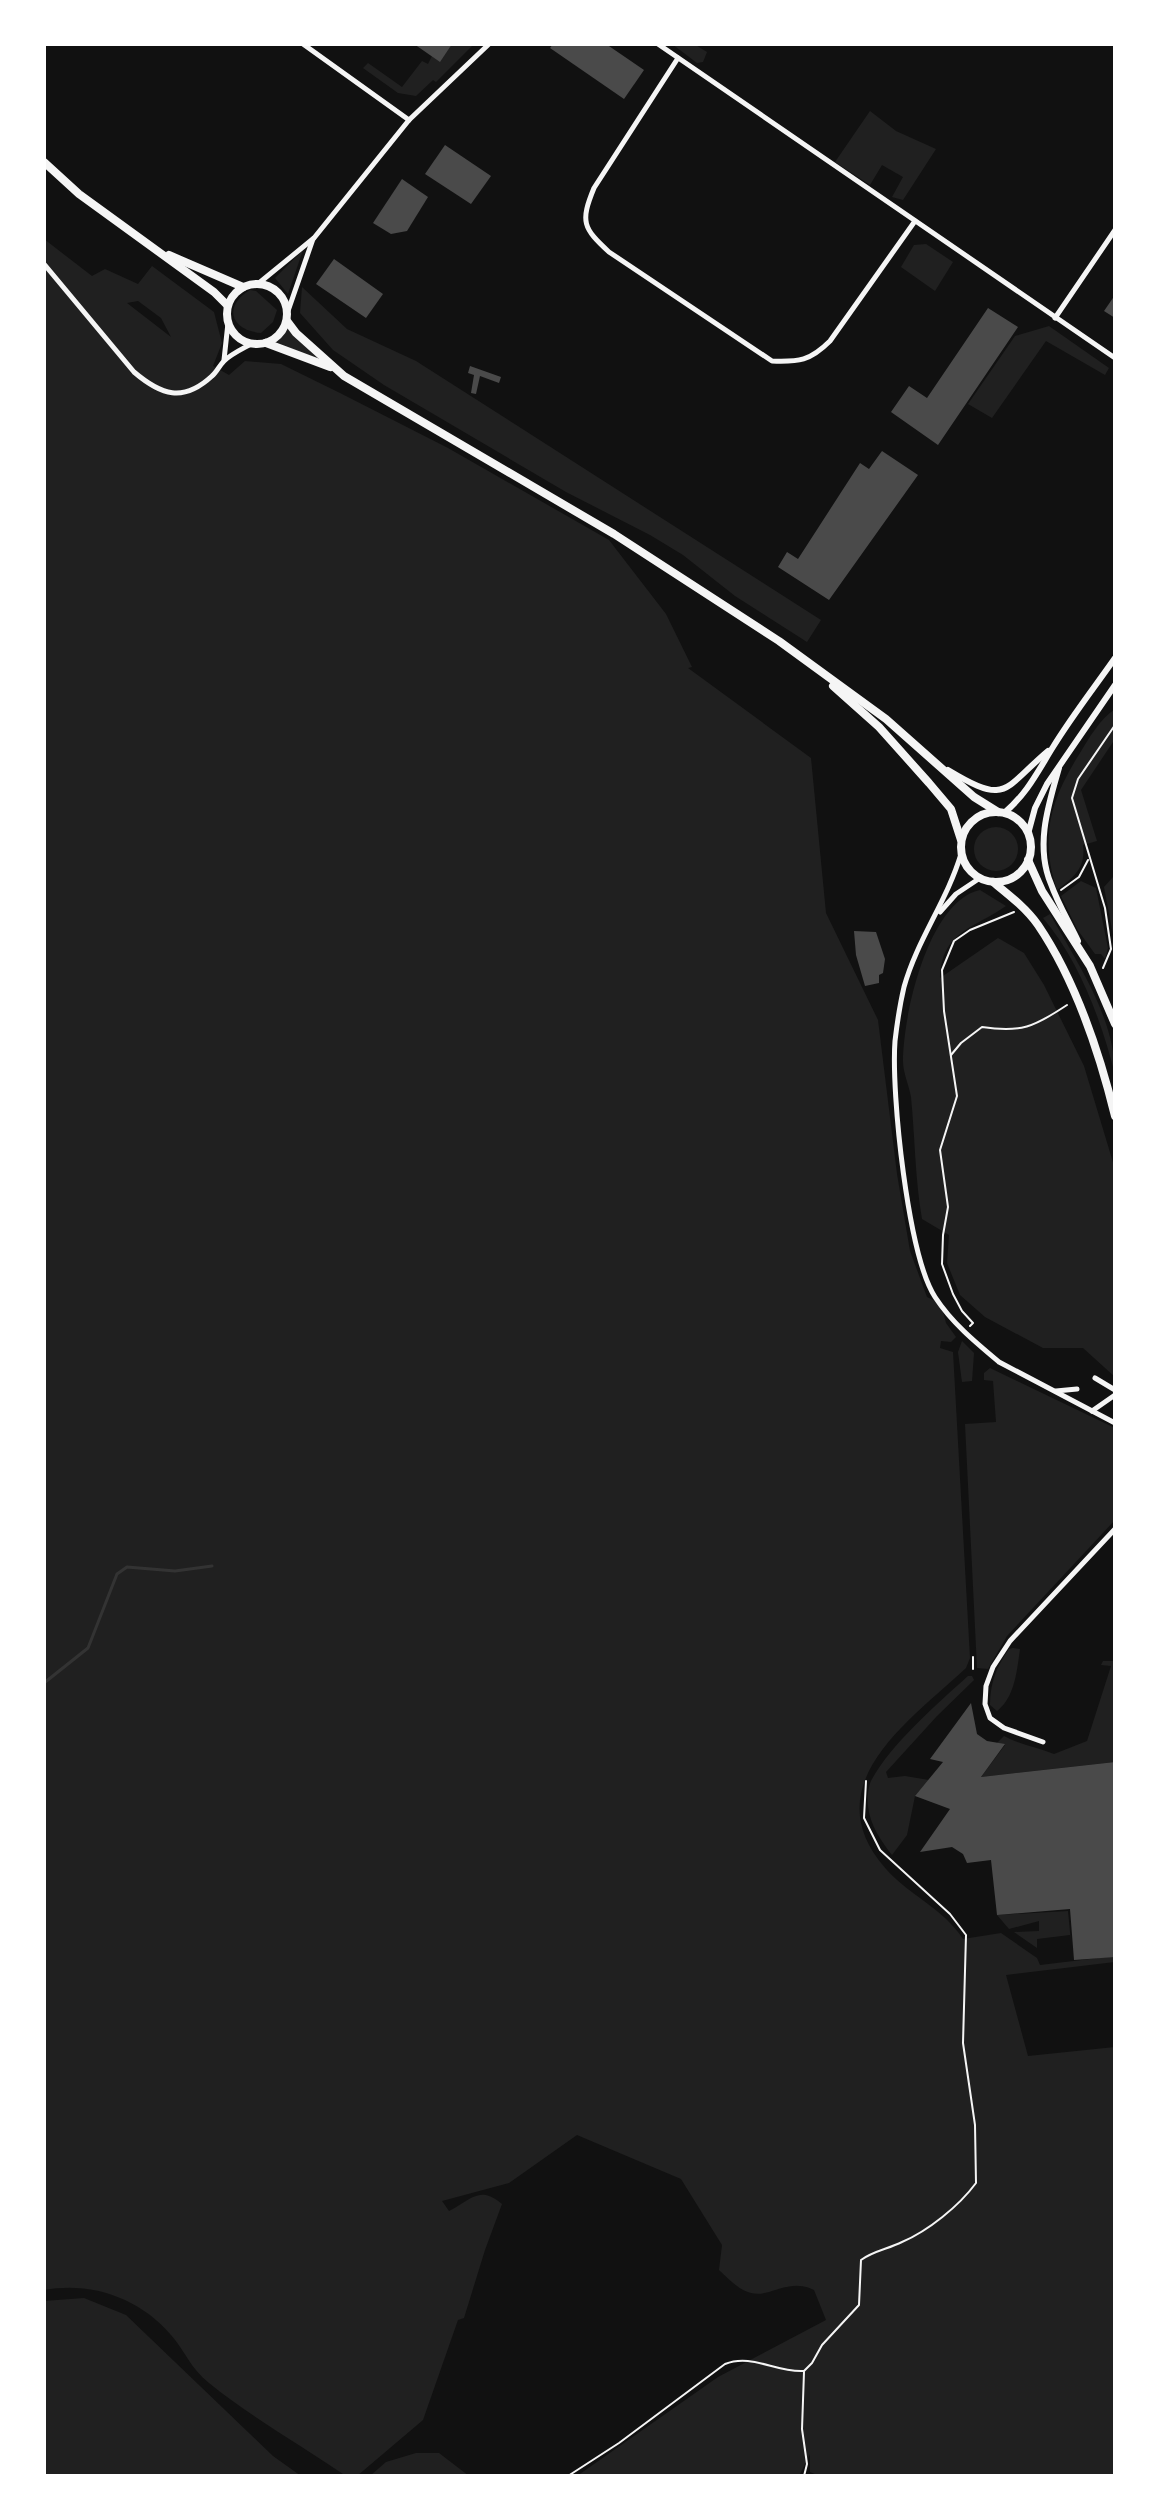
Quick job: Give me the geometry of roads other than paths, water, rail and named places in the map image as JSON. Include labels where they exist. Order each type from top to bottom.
[{"type":"main road","points":[[44,162],[79,194],[214,292],[227,305]]},
{"type":"main road","points":[[154,249],[243,287]]},
{"type":"main road","points":[[335,369],[287,316],[279,292],[259,283],[243,287],[233,295],[227,305],[228,323],[236,336],[251,344],[266,343],[335,369],[638,549],[800,656],[886,719],[974,797],[1014,817],[1028,834],[1031,847],[1028,860],[1014,877],[993,882]]},
{"type":"main road","points":[[266,343],[280,334],[287,316]]},
{"type":"main road","points":[[800,656],[879,727],[951,809],[961,840],[961,854],[968,868],[980,878],[993,882],[1037,923],[1065,969],[1115,1116]]},
{"type":"main road","points":[[961,840],[974,819],[985,813],[1001,812]]},
{"type":"main road","points":[[1028,860],[1042,891],[1090,966],[1115,1024]]},
{"type":"street","points":[[303,44],[409,120]]},
{"type":"street","points":[[259,283],[314,238],[409,120],[489,44]]},
{"type":"street","points":[[658,44],[1115,358]]},
{"type":"street","points":[[678,58],[594,188],[585,210],[589,233],[609,252],[772,361],[798,361],[816,355],[830,341],[915,221]]},
{"type":"street","points":[[1055,318],[1115,230]]},
{"type":"street","points":[[287,316],[314,238]]},
{"type":"street","points":[[44,264],[134,372],[151,387],[167,394],[190,392],[208,380],[224,360],[251,344]]},
{"type":"street","points":[[224,360],[228,323]]},
{"type":"street","points":[[1001,812],[1019,801],[1115,658]]},
{"type":"street","points":[[1028,834],[1035,808],[1047,784],[1115,685]]},
{"type":"street","points":[[930,759],[974,785],[993,790],[1010,787],[1054,746]]},
{"type":"street","points":[[1059,768],[1045,818],[1045,859],[1049,881],[1090,966]]},
{"type":"street","points":[[961,854],[954,879],[926,932],[904,988],[895,1041],[898,1111],[912,1225],[921,1263],[934,1296],[963,1333],[999,1362],[1115,1423]]},
{"type":"street","points":[[934,919],[956,894],[980,878]]},
{"type":"street","points":[[1092,1411],[1115,1392],[1095,1378]]},
{"type":"street","points":[[1055,1391],[1077,1389]]},
{"type":"street","points":[[1043,1742],[1004,1728],[990,1718],[985,1704],[986,1686],[993,1667],[1010,1641],[1115,1529]]},
{"type":"waterway","points":[[44,1683],[88,1648],[117,1574],[127,1567],[175,1571],[212,1566]]}]
